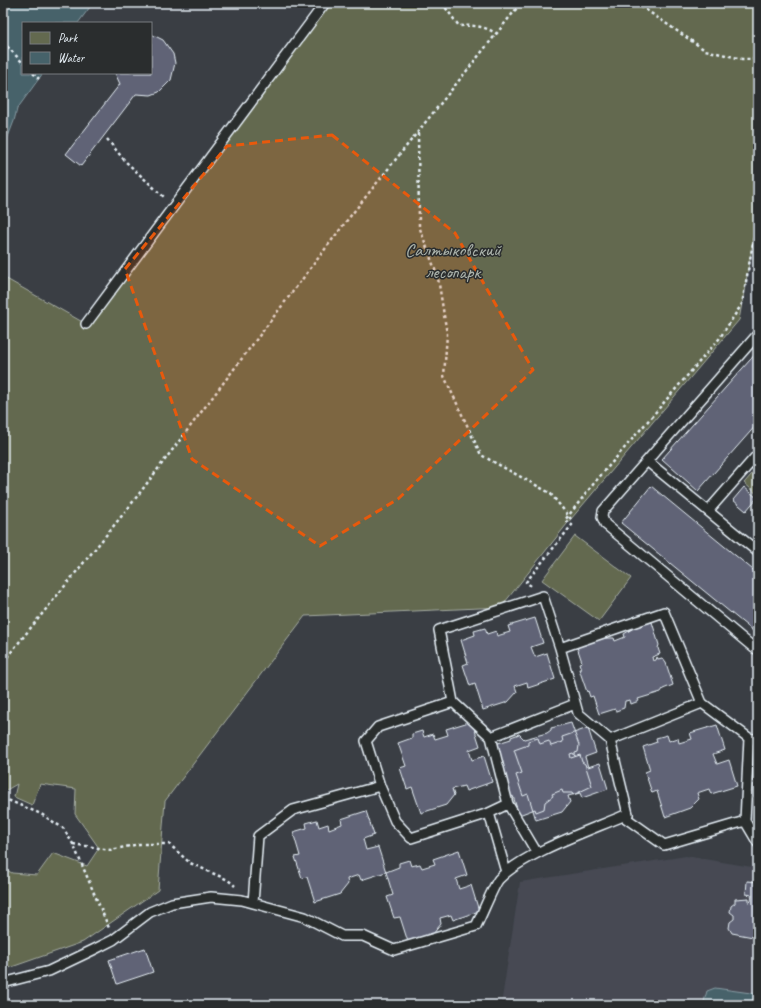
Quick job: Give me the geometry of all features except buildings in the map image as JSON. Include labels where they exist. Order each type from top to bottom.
[{"type":"lane","points":[[86,324],[325,3]]},
{"type":"lane","points":[[758,334],[604,510],[602,517],[604,524],[758,650]]},
{"type":"lane","points":[[708,511],[758,454]]},
{"type":"lane","points":[[647,462],[758,551]]},
{"type":"lane","points":[[3,982],[49,971],[113,940],[150,912],[172,903],[211,897],[253,903],[305,917],[342,936],[363,936],[394,950],[476,926],[497,880],[506,872],[537,853],[628,814],[610,740],[578,713],[560,648],[543,596],[439,630],[453,702],[491,737],[508,804],[537,853]]},
{"type":"lane","points":[[560,648],[664,612],[702,703],[754,739],[745,821],[758,843]]},
{"type":"lane","points":[[453,702],[378,727],[366,741],[380,786],[395,822],[411,838],[489,813],[508,804]]},
{"type":"lane","points":[[610,740],[702,703]]},
{"type":"lane","points":[[491,737],[575,704]]},
{"type":"lane","points":[[253,903],[258,836],[293,810],[380,786]]},
{"type":"lane","points":[[489,813],[506,872]]},
{"type":"lane","points":[[622,816],[664,845],[745,821]]},
{"type":"path","points":[[442,3],[459,26],[473,25],[488,28],[497,34]]},
{"type":"path","points":[[3,662],[124,513],[339,231],[521,3]]},
{"type":"path","points":[[636,3],[705,50],[742,59],[758,59]]},
{"type":"path","points":[[3,42],[22,62]]},
{"type":"path","points":[[34,74],[39,79]]},
{"type":"path","points":[[418,133],[419,226],[438,278],[447,334],[444,376],[481,455],[550,493],[571,519]]},
{"type":"path","points":[[107,139],[139,174],[174,206]]},
{"type":"path","points":[[543,596],[526,582],[572,525],[565,520],[595,482],[719,339],[742,304],[758,215]]},
{"type":"path","points":[[3,798],[41,814],[63,828],[73,844],[113,940]]},
{"type":"path","points":[[73,844],[111,850],[139,844],[169,844],[190,863],[228,880],[253,903]]},
{"type":"highlighted area","points":[[332,135],[455,233],[533,370],[398,499],[320,546],[192,459],[125,269],[227,146]]},
{"type":"shaded area","points":[[686,856],[758,868],[758,1005],[501,1005],[520,882]]},
{"type":"green space","name":"Салтыковский лесопарк","points":[[325,3],[758,3],[758,215],[739,320],[571,519],[501,607],[305,616],[165,801],[158,890],[83,942],[3,970],[3,868],[12,873],[37,875],[53,853],[87,866],[99,848],[75,814],[76,789],[40,784],[32,805],[14,797],[17,784],[3,792],[3,277],[86,324]]},
{"type":"green space","points":[[758,467],[758,495],[744,483]]},
{"type":"green space","points":[[575,536],[631,578],[599,621],[542,580]]},
{"type":"water","points":[[3,3],[93,3],[79,22],[22,22],[22,74],[42,74],[17,109],[3,150]]},
{"type":"water","points":[[715,988],[758,994],[758,1005],[703,1005],[707,991]]}]
